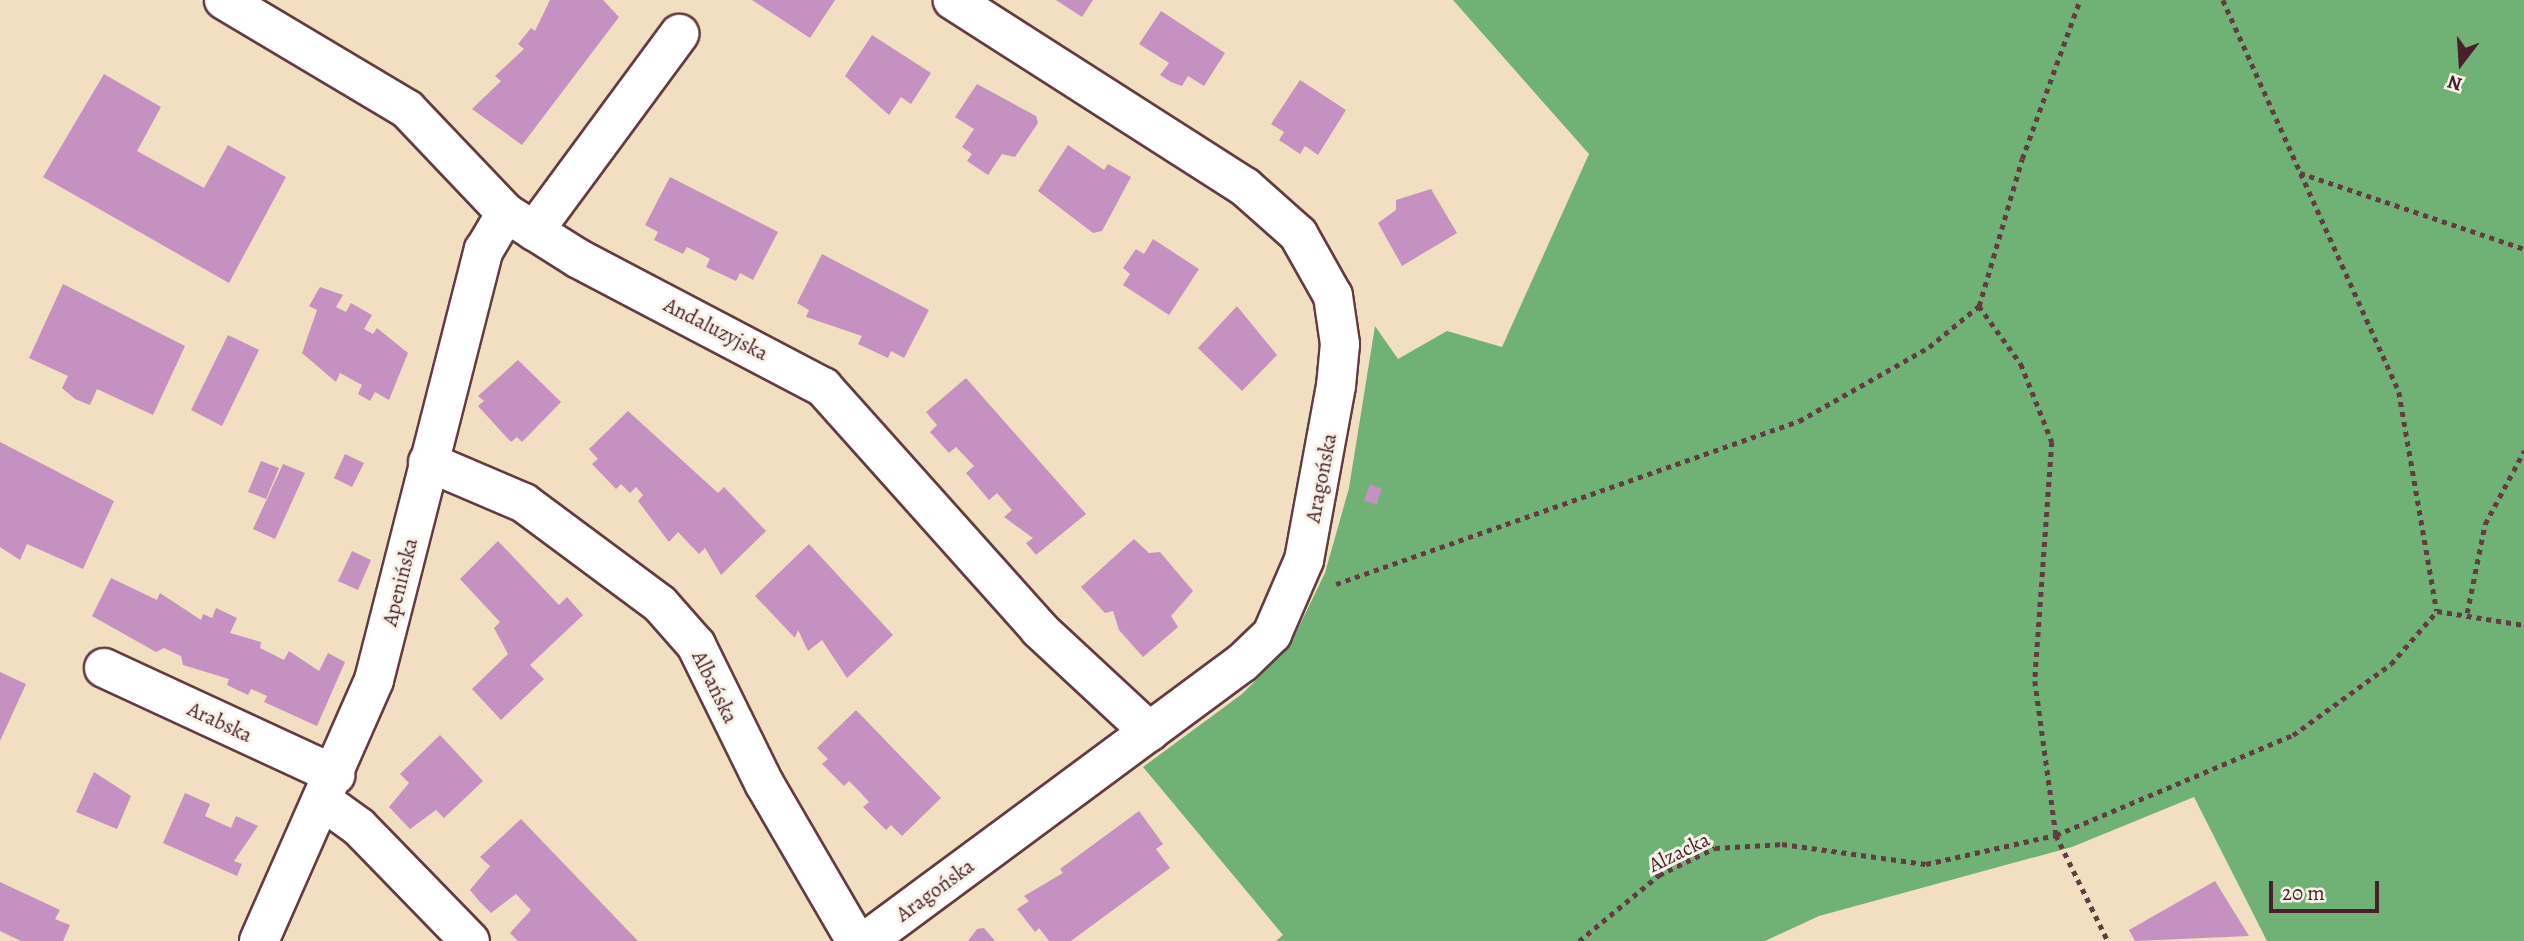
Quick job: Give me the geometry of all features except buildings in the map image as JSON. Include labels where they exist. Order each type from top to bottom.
[{"type":"street","name":"Andaluzyjska","points":[[224,0],[407,109],[520,222],[824,387],[1039,629],[1150,732]]},
{"type":"street","name":"Aragońska","points":[[866,941],[1242,663],[1272,634],[1290,599],[1313,520],[1336,386],[1340,344],[1321,266],[1298,234],[1245,187],[953,0]]},
{"type":"street","name":"Apenińska","points":[[259,941],[329,788],[374,680],[484,250],[520,222],[679,34]]},
{"type":"street","name":"Albańska","points":[[428,462],[524,503],[660,604],[696,645],[764,783],[856,941]]},
{"type":"street","name":"Arabska","points":[[104,668],[329,788],[359,827],[470,941]]},
{"type":"path","points":[[1290,599],[1799,421],[1929,347],[1979,306],[2022,159],[2080,0]]},
{"type":"path","points":[[2223,0],[2399,392],[2437,611],[2467,613],[2524,625]]},
{"type":"path","points":[[2300,173],[2524,249]]},
{"type":"path","points":[[1979,306],[2021,365],[2052,442],[2035,681],[2056,835],[2108,941]]},
{"type":"path","points":[[2467,613],[2485,524],[2524,451]]},
{"type":"path","name":"Alzacka","points":[[1579,941],[1659,875],[1715,848],[1782,844],[1855,850],[1926,864],[2056,835],[2293,735],[2391,664],[2437,611]]},
{"type":"green space","points":[[1453,0],[2524,0],[2524,941],[2267,941],[2194,797],[2072,847],[1819,916],[1765,941],[1276,941],[1283,935],[1143,767],[1242,694],[1289,647],[1325,573],[1349,488],[1375,326],[1398,359],[1447,331],[1502,347],[1589,154]]}]
